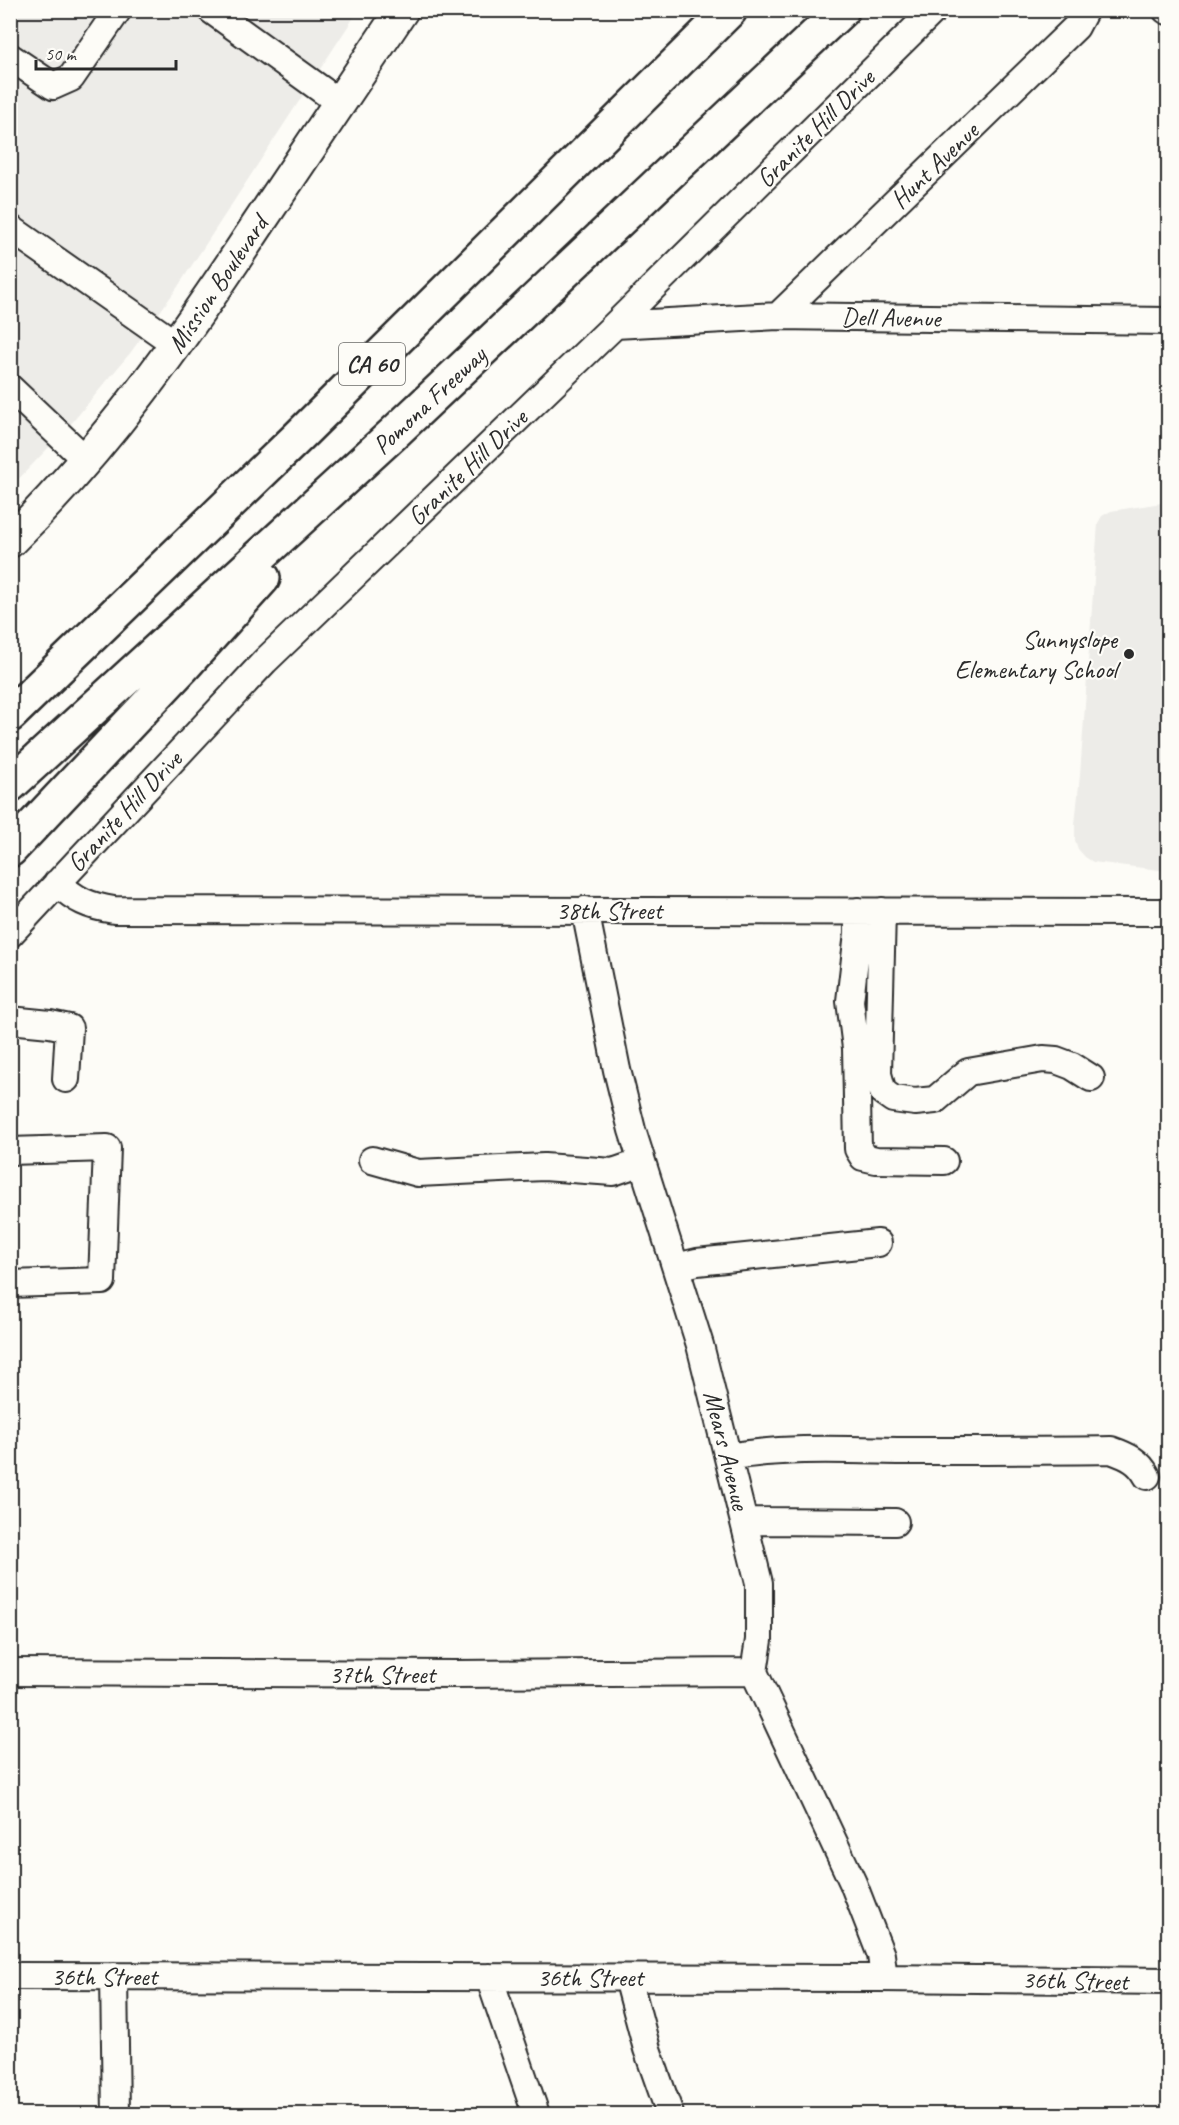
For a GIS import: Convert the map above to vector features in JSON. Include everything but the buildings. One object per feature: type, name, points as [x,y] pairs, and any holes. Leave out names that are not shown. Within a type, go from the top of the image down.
[{"type":"highway","name":"CA 60","points":[[10,715],[298,437],[730,10]]},
{"type":"highway","name":"Pomona Freeway","points":[[10,785],[393,434],[843,10]]},
{"type":"highway","points":[[10,850],[182,668],[393,434]]},
{"type":"main road","name":"Mission Boulevard","points":[[17,528],[86,460],[118,423],[177,345],[402,10]]},
{"type":"street","points":[[10,57],[53,86],[71,78],[118,10]]},
{"type":"street","points":[[211,10],[340,102]]},
{"type":"street","name":"Granite Hill Drive","points":[[10,934],[265,662],[615,325],[934,10]]},
{"type":"street","name":"Hunt Avenue","points":[[778,316],[1076,27],[1085,10]]},
{"type":"street","points":[[10,228],[177,345]]},
{"type":"street","name":"Dell Avenue","points":[[615,325],[778,316],[1168,321]]},
{"type":"street","points":[[10,388],[86,460]]},
{"type":"street","name":"38th Street","points":[[57,883],[71,896],[86,904],[114,910],[1168,912]]},
{"type":"street","name":"Mears Avenue","points":[[585,910],[618,1070],[642,1162],[700,1345],[759,1583],[759,1640],[754,1672]]},
{"type":"street","points":[[870,911],[878,1074],[883,1092],[893,1099],[904,1101],[935,1100],[968,1072],[1043,1059],[1064,1063],[1091,1078]]},
{"type":"street","points":[[870,911],[858,933],[850,1001],[856,1047],[858,1149],[863,1157],[876,1160],[944,1161]]},
{"type":"street","points":[[10,1020],[69,1028],[66,1079]]},
{"type":"street","points":[[10,1151],[107,1148],[102,1281],[10,1284]]},
{"type":"street","points":[[372,1160],[418,1173],[544,1167],[613,1172],[642,1162]]},
{"type":"street","points":[[676,1267],[697,1262],[878,1243]]},
{"type":"street","points":[[728,1457],[760,1452],[818,1450],[995,1452],[1111,1450],[1129,1456],[1142,1465],[1147,1476]]},
{"type":"street","points":[[744,1521],[895,1522]]},
{"type":"street","name":"37th Street","points":[[10,1672],[456,1674],[754,1672]]},
{"type":"street","points":[[754,1672],[854,1883],[881,1955],[884,1978]]},
{"type":"street","name":"36th Street","points":[[10,1976],[1168,1981]]},
{"type":"street","points":[[114,1976],[116,2115]]},
{"type":"street","points":[[489,1977],[536,2115]]},
{"type":"street","points":[[628,1978],[647,2049],[670,2115]]},
{"type":"shaded area","points":[[11,11],[358,11],[177,288],[131,352],[70,425],[11,487]]},
{"type":"shaded area","name":"Sunnyslope Elementary School","points":[[1168,502],[1168,871],[1093,862],[1078,849],[1075,840],[1075,824],[1098,523],[1102,516],[1111,511]]},
{"type":"place","name":"Sunnyslope Elementary School","points":[[1129,654]]}]
